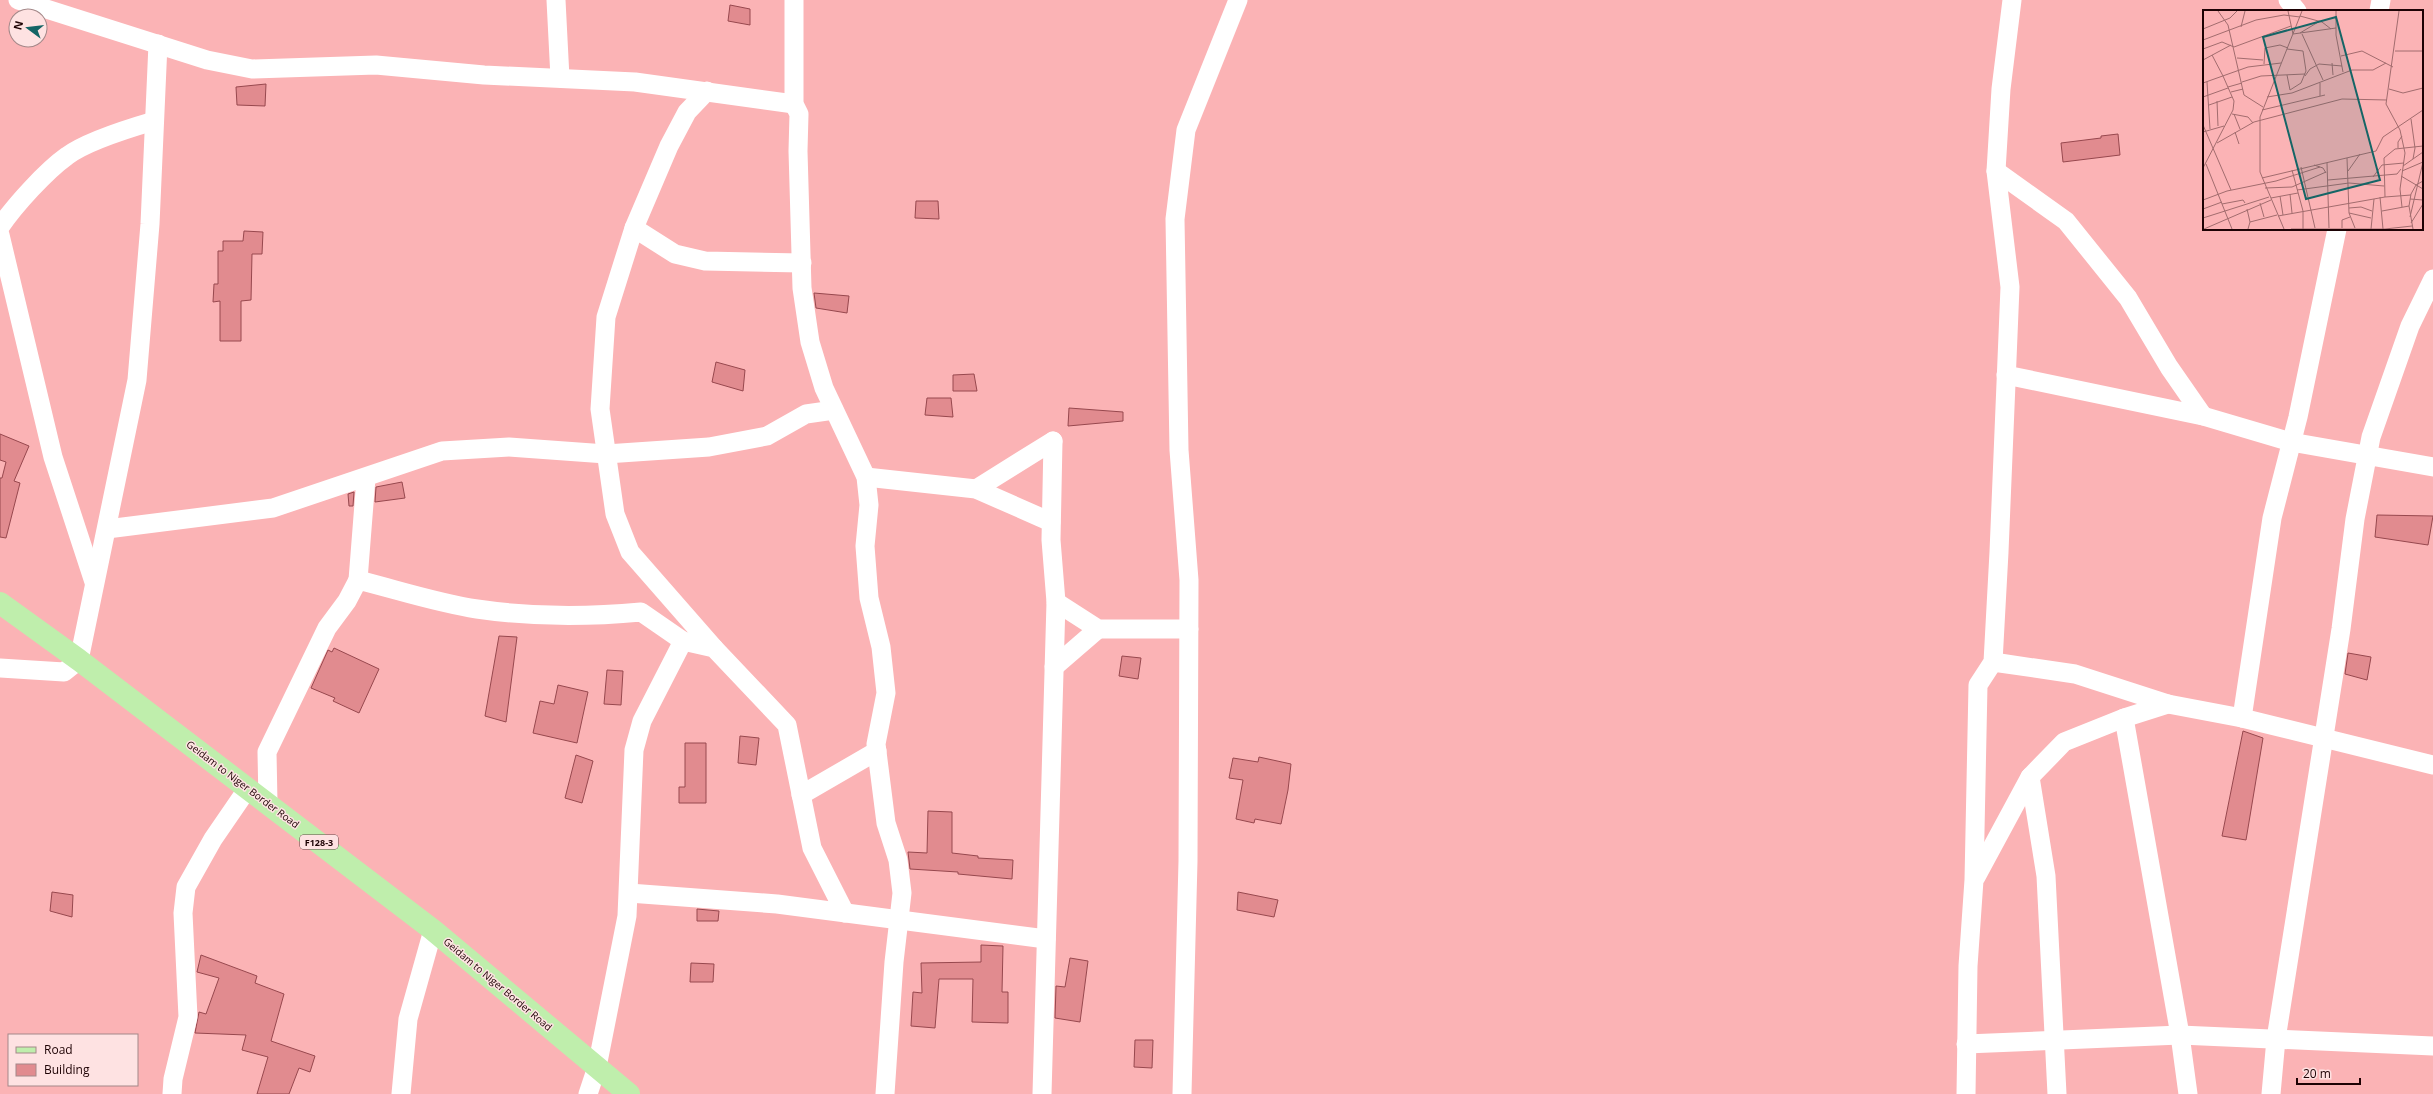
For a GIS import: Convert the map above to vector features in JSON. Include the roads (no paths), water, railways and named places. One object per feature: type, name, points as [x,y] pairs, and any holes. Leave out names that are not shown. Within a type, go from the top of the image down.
[{"type":"main road","name":"Geidam to Niger Border Road","points":[[0,603],[79,660],[433,930],[629,1094]]},
{"type":"street","points":[[18,0],[207,60],[252,69],[303,69],[376,65],[484,75],[634,82],[794,104]]},
{"type":"street","points":[[556,0],[560,78]]},
{"type":"street","points":[[794,0],[794,104],[799,114],[798,151],[802,288],[810,342],[824,388],[866,477],[869,506],[865,546],[869,598],[881,647],[886,693],[876,744],[886,823],[898,860],[902,893],[885,1094]]},
{"type":"street","points":[[1182,1094],[1188,861],[1189,580],[1179,435],[1175,219],[1186,130],[1238,0]]},
{"type":"street","points":[[1966,1094],[1968,966],[1974,880],[1978,685],[1993,662],[2010,287],[1996,171],[2001,89],[2012,0]]},
{"type":"street","points":[[2288,0],[2295,10]]},
{"type":"street","points":[[2379,10],[2380,0]]},
{"type":"street","points":[[0,668],[64,672],[79,660],[137,380],[150,224],[158,44]]},
{"type":"street","points":[[707,91],[687,112],[666,152],[634,228],[606,317],[600,409],[615,514],[630,552],[714,648],[787,725],[812,848],[845,913]]},
{"type":"street","points":[[0,226],[13,209],[67,156],[120,130],[154,121]]},
{"type":"street","points":[[1996,171],[2066,222],[2128,298],[2169,367],[2203,416]]},
{"type":"street","points":[[634,228],[675,254],[705,261],[802,263]]},
{"type":"street","points":[[2242,718],[2272,518],[2291,442],[2337,230]]},
{"type":"street","points":[[0,234],[53,457],[94,582]]},
{"type":"street","points":[[2271,1094],[2276,1039],[2324,740],[2355,520],[2371,436],[2410,326],[2433,279]]},
{"type":"street","points":[[2006,375],[2203,416],[2291,442],[2367,457],[2433,467]]},
{"type":"street","points":[[107,530],[273,508],[317,491],[366,478],[442,451],[509,447],[606,454],[709,447],[767,436],[806,414],[834,410]]},
{"type":"street","points":[[976,489],[1053,441],[1051,522],[1056,602],[1042,1094]]},
{"type":"street","points":[[866,477],[976,489],[1051,522]]},
{"type":"street","points":[[268,804],[266,752],[291,698],[327,628],[348,601],[358,580],[366,478]]},
{"type":"street","points":[[358,580],[476,609],[539,615],[598,616],[641,612],[683,641],[714,648]]},
{"type":"street","points":[[1056,602],[1098,629],[1189,629]]},
{"type":"street","points":[[1054,667],[1098,629]]},
{"type":"street","points":[[588,1094],[597,1067],[627,916],[634,750],[642,721],[683,641]]},
{"type":"street","points":[[1993,662],[2074,674],[2168,704],[2242,718],[2324,740],[2433,765]]},
{"type":"street","points":[[1974,880],[2030,777],[2064,742],[2124,718],[2168,704]]},
{"type":"street","points":[[2124,718],[2180,1035],[2188,1094]]},
{"type":"street","points":[[801,795],[877,751]]},
{"type":"street","points":[[2030,777],[2046,876],[2057,1094]]},
{"type":"street","points":[[172,1094],[173,1079],[188,1017],[183,913],[186,887],[213,839],[248,788]]},
{"type":"street","points":[[629,893],[777,904],[1046,939]]},
{"type":"street","points":[[401,1094],[408,1019],[433,930]]},
{"type":"street","points":[[1966,1044],[2180,1035],[2433,1046]]}]
